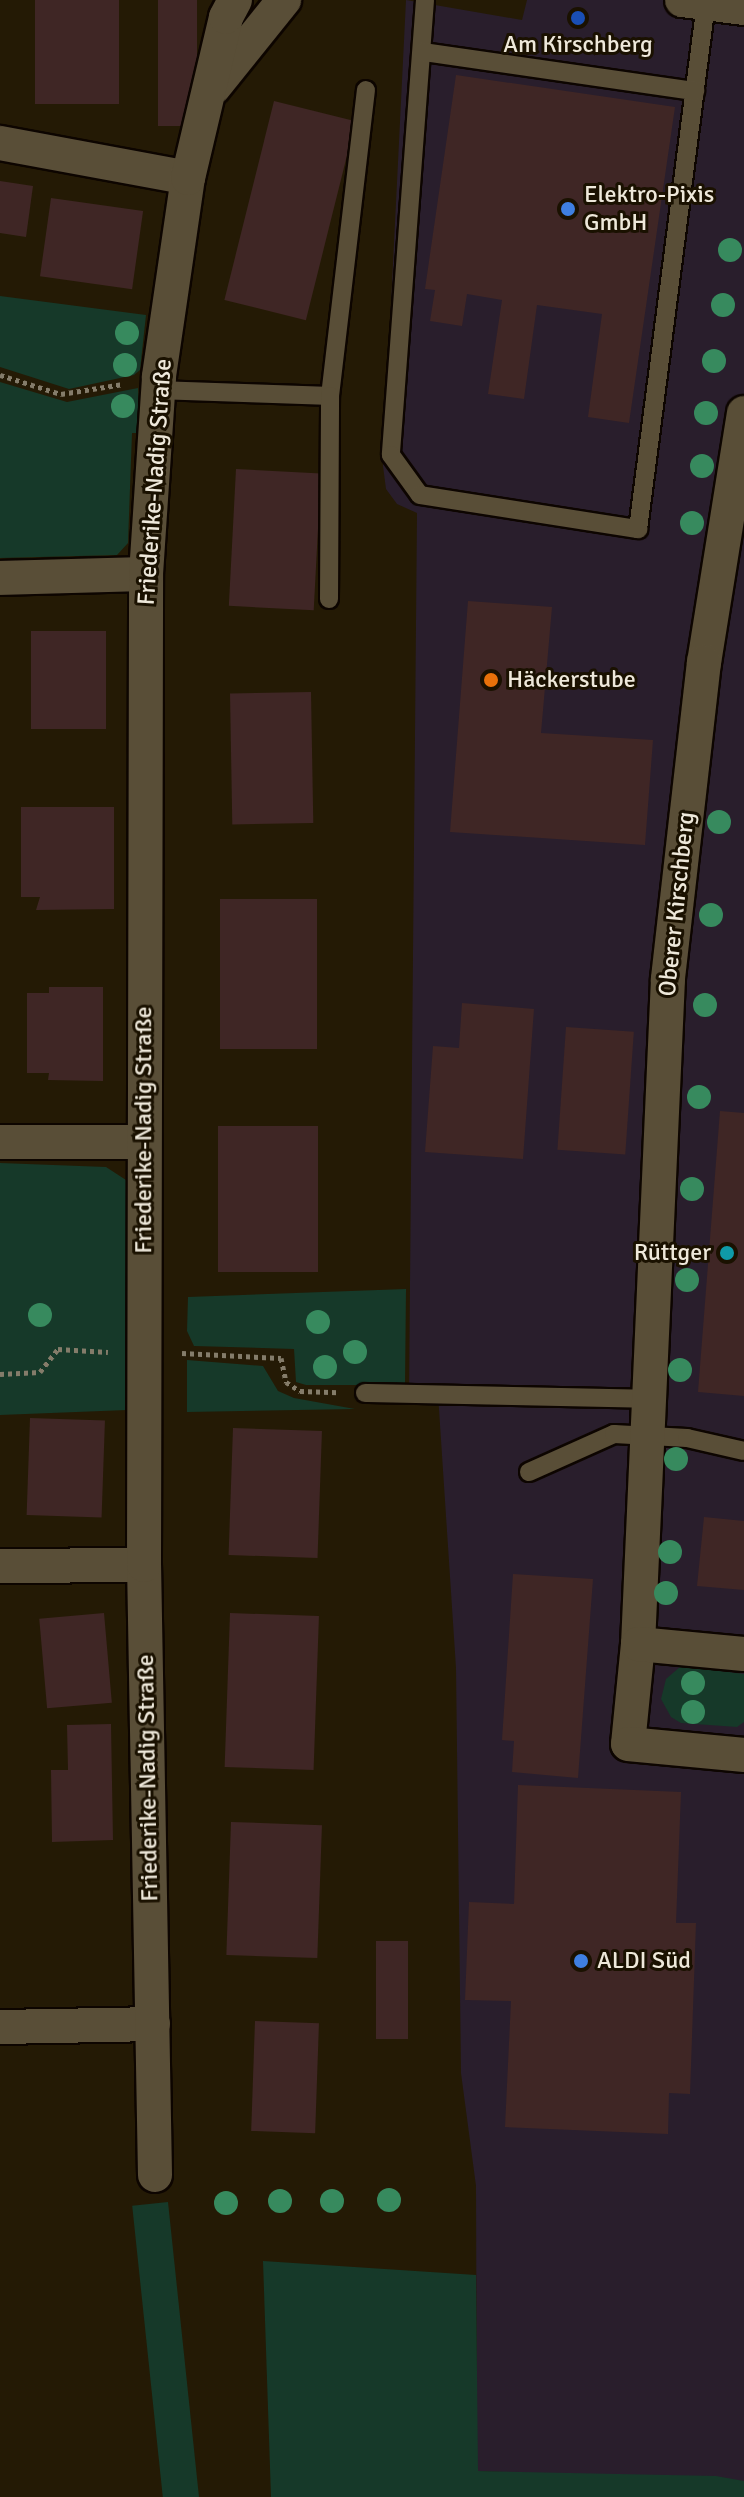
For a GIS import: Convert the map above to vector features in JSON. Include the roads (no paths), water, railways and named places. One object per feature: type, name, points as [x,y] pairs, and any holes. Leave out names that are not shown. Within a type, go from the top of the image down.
[{"type":"street","name":"Friederike-Nadig Straße","points":[[155,2175],[144,1565],[148,1354],[142,1142],[146,574],[159,383],[188,178],[226,17],[235,0]]},
{"type":"street","name":"Friederike-Nadig Straße","points":[[211,90],[284,0]]},
{"type":"street","points":[[694,2],[744,8]]},
{"type":"street","points":[[0,143],[188,178]]},
{"type":"street","name":"Oberer Kirschberg","points":[[744,413],[704,662],[668,979],[638,1644],[628,1744],[744,1755]]},
{"type":"street","points":[[0,578],[146,574]]},
{"type":"street","points":[[0,1142],[142,1142]]},
{"type":"street","points":[[0,1566],[144,1565]]},
{"type":"street","points":[[638,1644],[744,1654]]},
{"type":"street","points":[[0,2027],[153,2024]]},
{"type":"lane","points":[[425,0],[391,455],[420,495],[638,529],[695,91],[694,2]]},
{"type":"lane","points":[[423,52],[695,91]]},
{"type":"lane","points":[[329,599],[330,396],[366,90]]},
{"type":"lane","points":[[159,383],[330,396]]},
{"type":"lane","points":[[365,1393],[648,1399]]},
{"type":"lane","points":[[529,1472],[614,1434],[687,1438],[744,1451]]},
{"type":"place","name":"Am Kirschberg","points":[[578,18]]},
{"type":"place","name":"Elektro-Pixis GmbH","points":[[568,209]]},
{"type":"place","name":"Häckerstube","points":[[491,680]]},
{"type":"place","name":"Rüttger","points":[[727,1253]]},
{"type":"place","name":"ALDI Süd","points":[[581,1961]]}]
